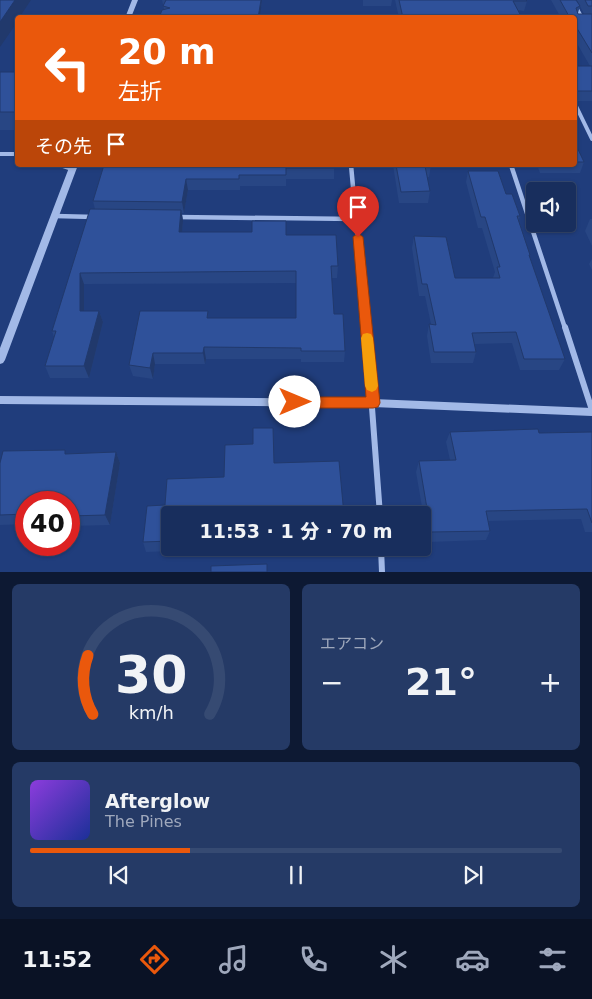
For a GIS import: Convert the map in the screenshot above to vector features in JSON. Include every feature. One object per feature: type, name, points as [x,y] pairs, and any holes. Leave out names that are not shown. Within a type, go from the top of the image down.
[{"type":"street","points":[[129,15],[135,0]]},
{"type":"street","points":[[572,0],[584,20]]},
{"type":"street","points":[[577,20],[592,20]]},
{"type":"street","points":[[577,108],[592,139]]},
{"type":"street","points":[[0,360],[73,167]]},
{"type":"street","points":[[351,167],[373,403],[379,506]]},
{"type":"street","points":[[0,400],[373,403],[592,411],[512,167]]},
{"type":"street","points":[[55,216],[104,217]]},
{"type":"street","points":[[172,217],[356,218]]},
{"type":"street","points":[[381,556],[382,572]]},
{"type":"lane","points":[[0,154],[15,154]]},
{"type":"building","points":[[0,0],[15,0],[0,22]]},
{"type":"building","points":[[166,0],[261,0],[258,15],[160,15],[162,10],[170,8],[163,6]]},
{"type":"building","points":[[399,0],[527,1],[513,1],[520,15],[402,15]]},
{"type":"building","points":[[560,0],[576,0],[580,6],[576,8],[578,14],[592,14],[592,53],[577,28],[577,15],[568,15]]},
{"type":"building","points":[[585,0],[592,0],[592,6],[588,6]]},
{"type":"building","points":[[577,66],[592,66],[592,91],[577,91]]},
{"type":"building","points":[[0,72],[15,72],[15,112],[0,112]]},
{"type":"building","points":[[577,147],[584,162],[577,162]]},
{"type":"building","points":[[103,167],[334,167],[286,168],[286,175],[239,175],[239,179],[186,179],[182,202],[93,201]]},
{"type":"building","points":[[396,167],[425,167],[430,191],[401,192]]},
{"type":"building","points":[[468,171],[498,171],[506,194],[512,194],[520,216],[517,216],[529,255],[565,359],[524,359],[516,332],[472,333],[476,352],[434,352],[429,324],[436,325],[427,284],[422,284],[414,236],[446,237],[455,278],[500,278],[497,267],[500,267],[485,217],[481,217]]},
{"type":"building","points":[[90,209],[181,210],[179,232],[252,232],[252,221],[286,221],[286,235],[336,235],[338,266],[331,266],[334,314],[343,314],[345,351],[301,351],[301,348],[204,347],[203,353],[153,353],[150,368],[129,365],[140,311],[208,311],[207,318],[296,318],[296,271],[80,273],[80,311],[99,311],[84,366],[45,366],[56,331],[52,331]]},
{"type":"building","points":[[253,428],[273,428],[274,463],[339,461],[343,506],[161,506],[161,541],[143,542],[147,506],[165,505],[167,479],[224,477],[225,445],[253,444]]},
{"type":"building","points":[[538,429],[539,433],[592,432],[592,523],[587,509],[486,511],[490,531],[431,532],[431,506],[427,506],[419,461],[456,460],[450,432]]},
{"type":"building","points":[[65,450],[65,454],[116,452],[105,515],[80,516],[80,491],[15,491],[15,514],[0,515],[0,463],[3,451]]},
{"type":"building","points":[[267,564],[267,572],[211,572],[211,566]]},
{"type":"slow traffic","points":[[367,338],[372,386]]},
{"type":"route","points":[[295,402],[373,403],[358,237]]}]
